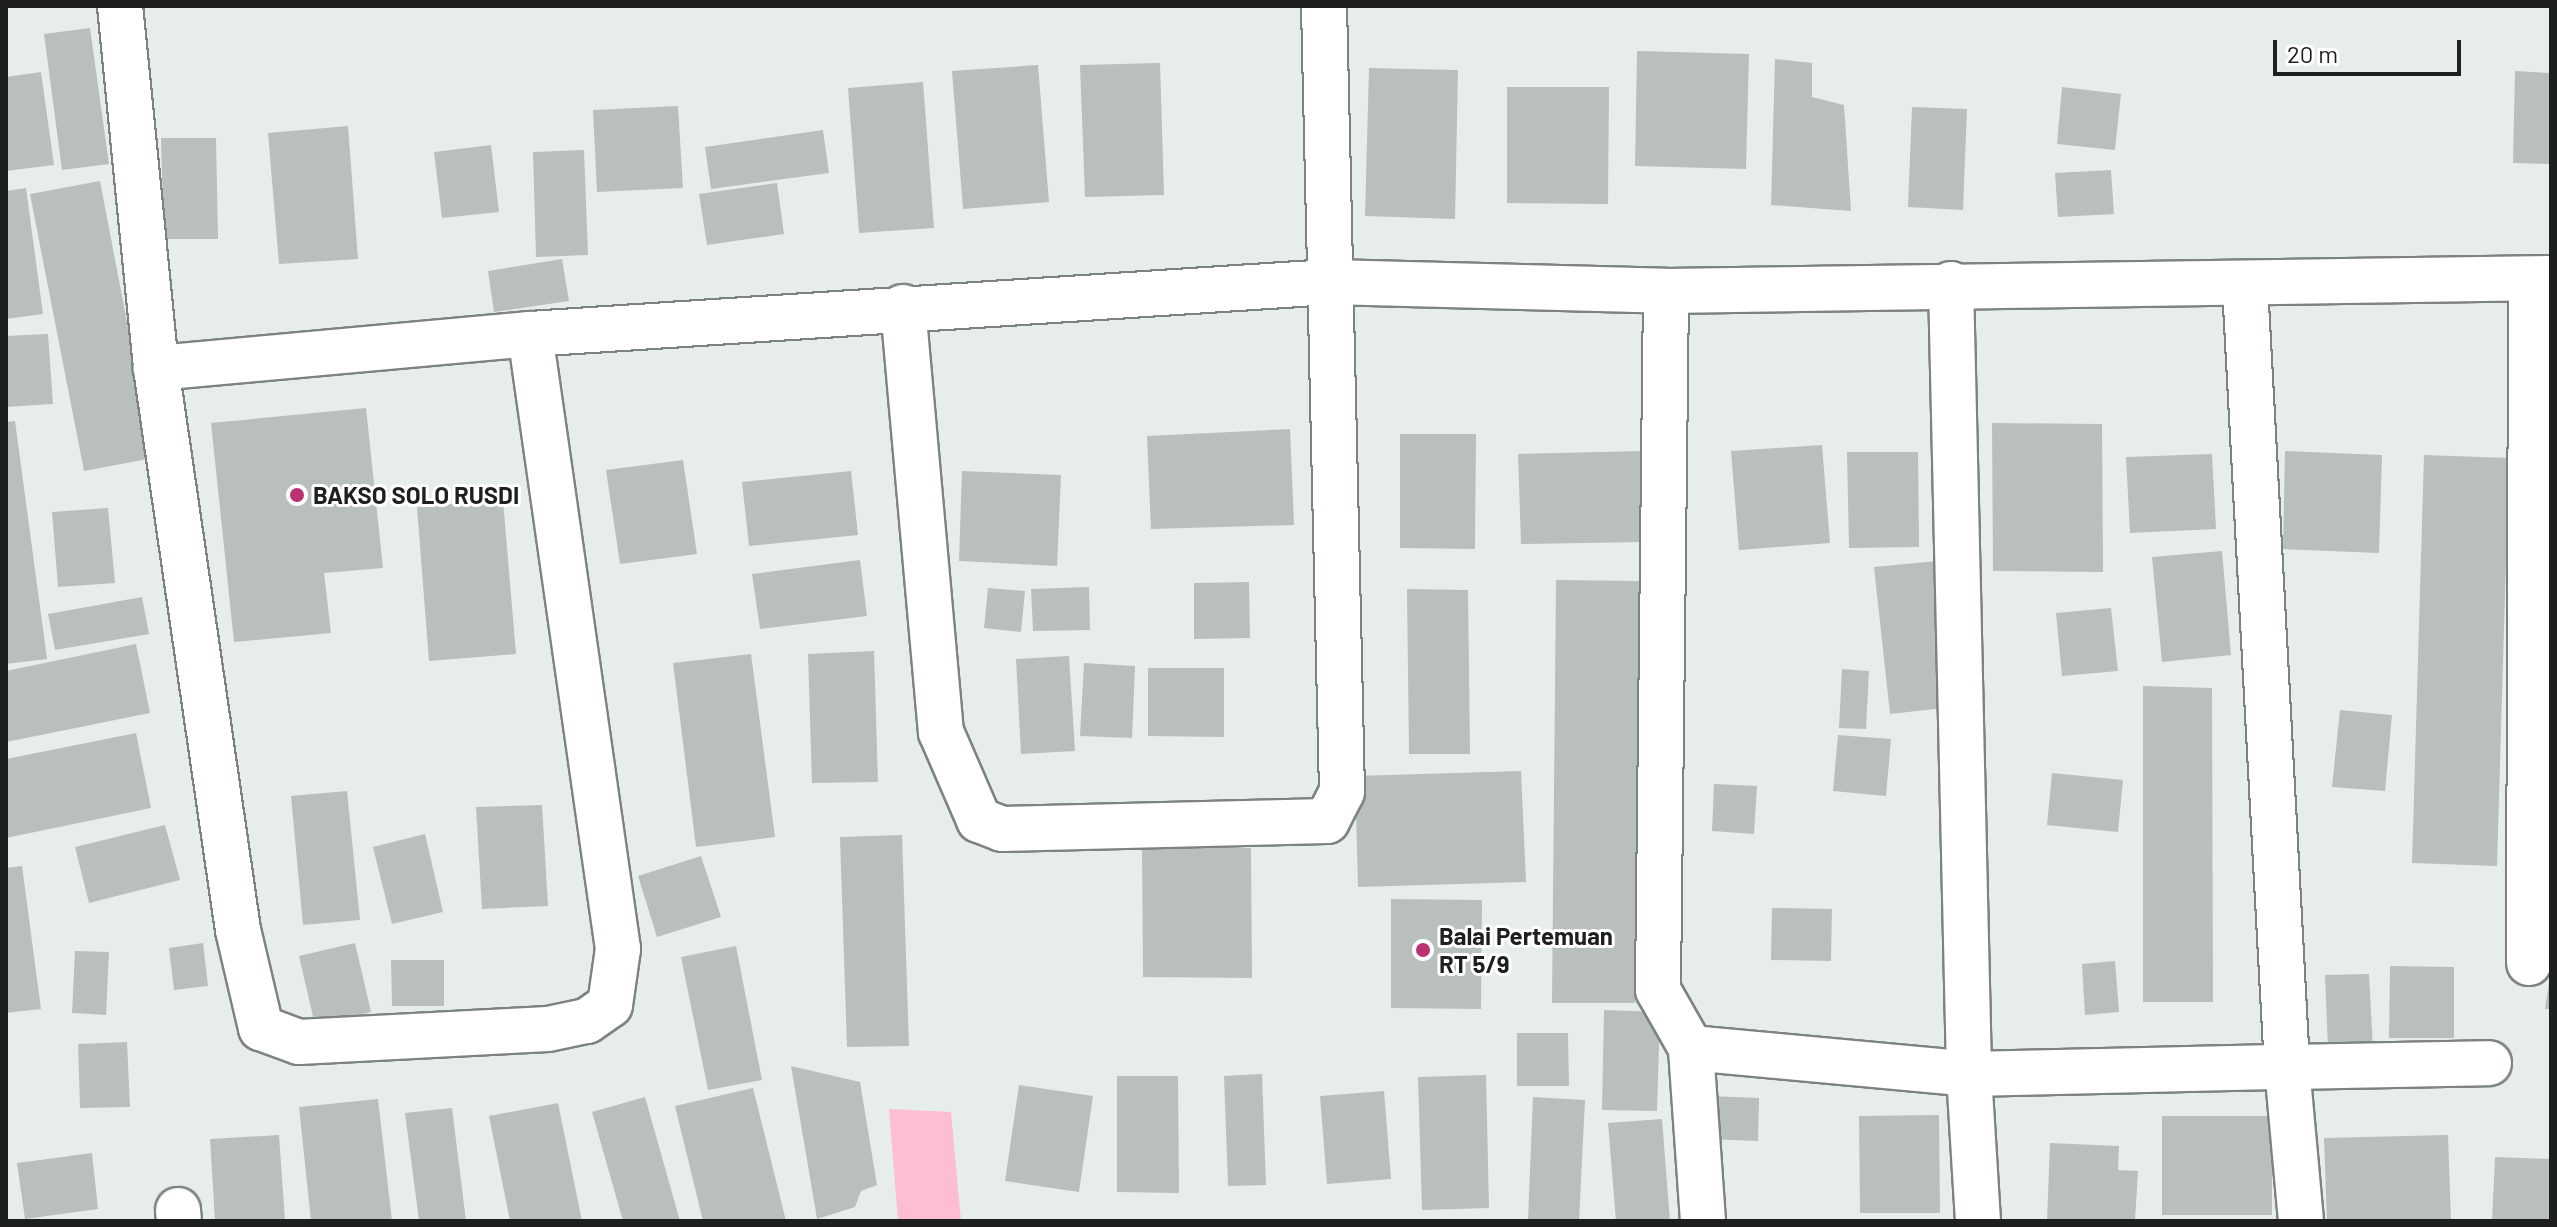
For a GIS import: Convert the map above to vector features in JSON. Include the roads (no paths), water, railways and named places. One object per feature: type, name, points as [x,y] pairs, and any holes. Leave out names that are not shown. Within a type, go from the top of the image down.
[{"type":"street","points":[[120,6],[156,368],[238,930],[261,1028],[299,1042],[548,1029],[587,1021],[610,1005],[618,949],[530,334]]},
{"type":"street","points":[[903,307],[941,732],[979,820],[1002,829],[1312,824],[1327,821],[1342,792],[1324,6]]},
{"type":"street","points":[[156,368],[530,334],[903,307],[1330,282],[1666,291],[1951,284],[2245,286],[2541,279],[2529,963]]},
{"type":"street","points":[[1951,284],[1969,1074],[1978,1221]]},
{"type":"street","points":[[2245,286],[2287,1067],[2301,1221]]},
{"type":"street","points":[[1666,291],[1658,990],[1691,1048],[1703,1221]]},
{"type":"street","points":[[1691,1048],[1969,1074],[2489,1063]]},
{"type":"place","name":"BAKSO SOLO RUSDI","points":[[297,495]]},
{"type":"place","name":"Balai Pertemuan RT 5/9","points":[[1423,950]]}]
